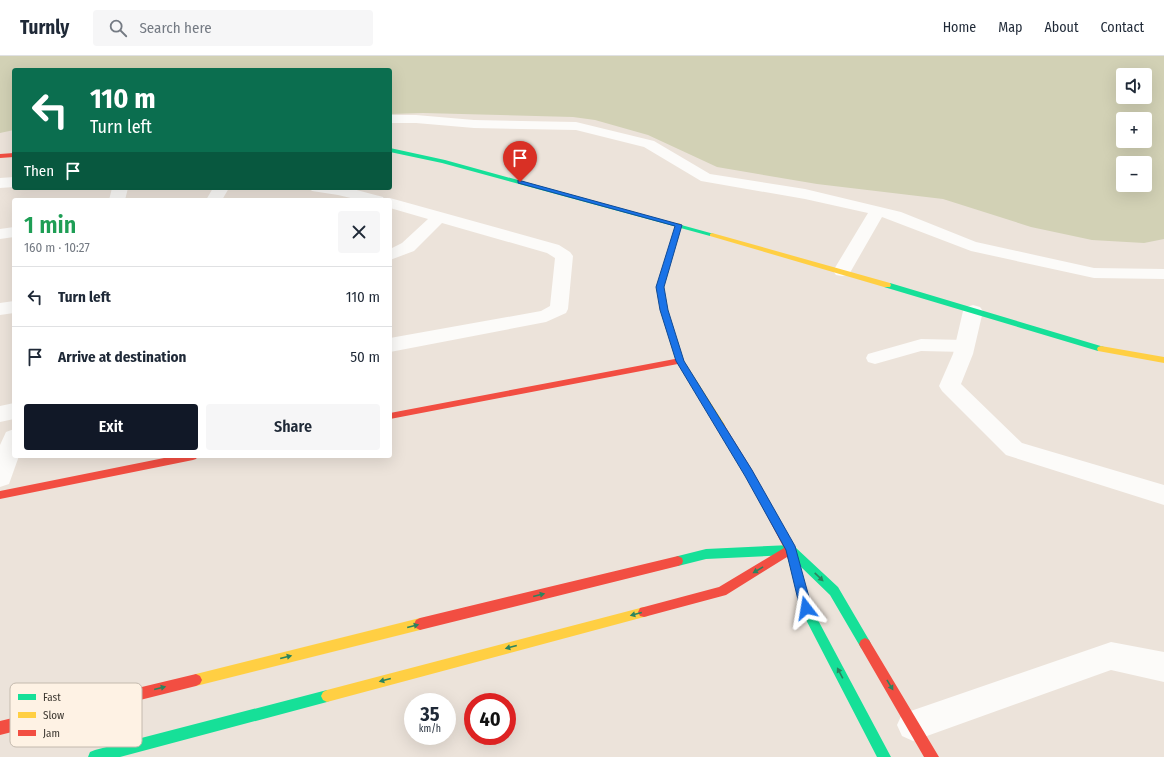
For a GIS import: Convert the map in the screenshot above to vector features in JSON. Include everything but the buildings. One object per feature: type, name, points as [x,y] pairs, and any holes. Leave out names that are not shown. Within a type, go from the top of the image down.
[{"type":"street","points":[[392,119],[416,119],[474,124],[576,126],[650,144],[706,178],[805,194],[895,215],[972,246],[1094,273],[1164,274]]},
{"type":"street","points":[[392,150],[443,161],[842,270],[1104,350],[1164,360]]},
{"type":"street","points":[[0,156],[12,155]]},
{"type":"street","points":[[0,183],[12,182]]},
{"type":"street","points":[[339,190],[369,198]]},
{"type":"street","points":[[392,204],[553,249],[564,256],[559,308],[546,316],[392,345]]},
{"type":"street","points":[[842,270],[878,211]]},
{"type":"street","points":[[392,253],[408,247],[440,216]]},
{"type":"street","points":[[679,225],[660,287],[664,310],[680,361],[749,473],[791,550],[806,608],[884,757]]},
{"type":"street","points":[[0,234],[12,232]]},
{"type":"street","points":[[0,309],[12,307]]},
{"type":"street","points":[[973,311],[965,346],[950,386],[1014,449],[1164,496]]},
{"type":"street","points":[[392,416],[680,361]]},
{"type":"street","points":[[0,414],[12,411]]},
{"type":"street","points":[[0,477],[12,444]]},
{"type":"street","points":[[0,495],[183,458]]},
{"type":"street","points":[[142,745],[722,591],[791,550]]},
{"type":"street","points":[[142,693],[706,554],[791,550],[834,591],[932,757]]},
{"type":"street","points":[[913,725],[1111,656],[1164,667]]},
{"type":"street","points":[[0,728],[10,726]]},
{"type":"street","points":[[95,757],[133,747]]},
{"type":"lane","points":[[875,358],[921,345],[965,346]]},
{"type":"green space","points":[[0,56],[1164,56],[1164,239],[1144,243],[1092,240],[1031,227],[943,199],[817,184],[717,167],[648,135],[595,120],[573,117],[423,113],[392,114],[392,68],[12,68],[12,130],[0,133]]},
{"type":"traffic: fast","points":[[392,150],[443,161],[712,235]]},
{"type":"traffic: fast","points":[[887,285],[1101,349]]},
{"type":"traffic: fast","points":[[678,561],[706,554],[791,550],[834,591],[865,644]]},
{"type":"traffic: fast","points":[[793,559],[806,608],[884,757]]},
{"type":"traffic: fast","points":[[142,745],[327,696]]},
{"type":"traffic: fast","points":[[95,757],[133,747]]},
{"type":"traffic: slow","points":[[679,225],[660,287],[664,310],[680,361],[720,425]]},
{"type":"traffic: slow","points":[[712,235],[887,285]]},
{"type":"traffic: slow","points":[[1101,349],[1164,360]]},
{"type":"traffic: slow","points":[[327,696],[644,612]]},
{"type":"traffic: slow","points":[[196,680],[420,624]]},
{"type":"traffic: jam","points":[[0,156],[12,155]]},
{"type":"traffic: jam","points":[[392,416],[680,361]]},
{"type":"traffic: jam","points":[[720,425],[749,473],[791,550],[793,559]]},
{"type":"traffic: jam","points":[[0,495],[183,458]]},
{"type":"traffic: jam","points":[[644,612],[722,591],[788,551]]},
{"type":"traffic: jam","points":[[420,624],[678,561]]},
{"type":"traffic: jam","points":[[865,644],[932,757]]},
{"type":"traffic: jam","points":[[142,693],[196,680]]},
{"type":"traffic: jam","points":[[0,728],[10,726]]},
{"type":"route","points":[[520,182],[679,225],[660,287],[664,310],[680,361],[749,473],[791,550],[806,608]]}]
